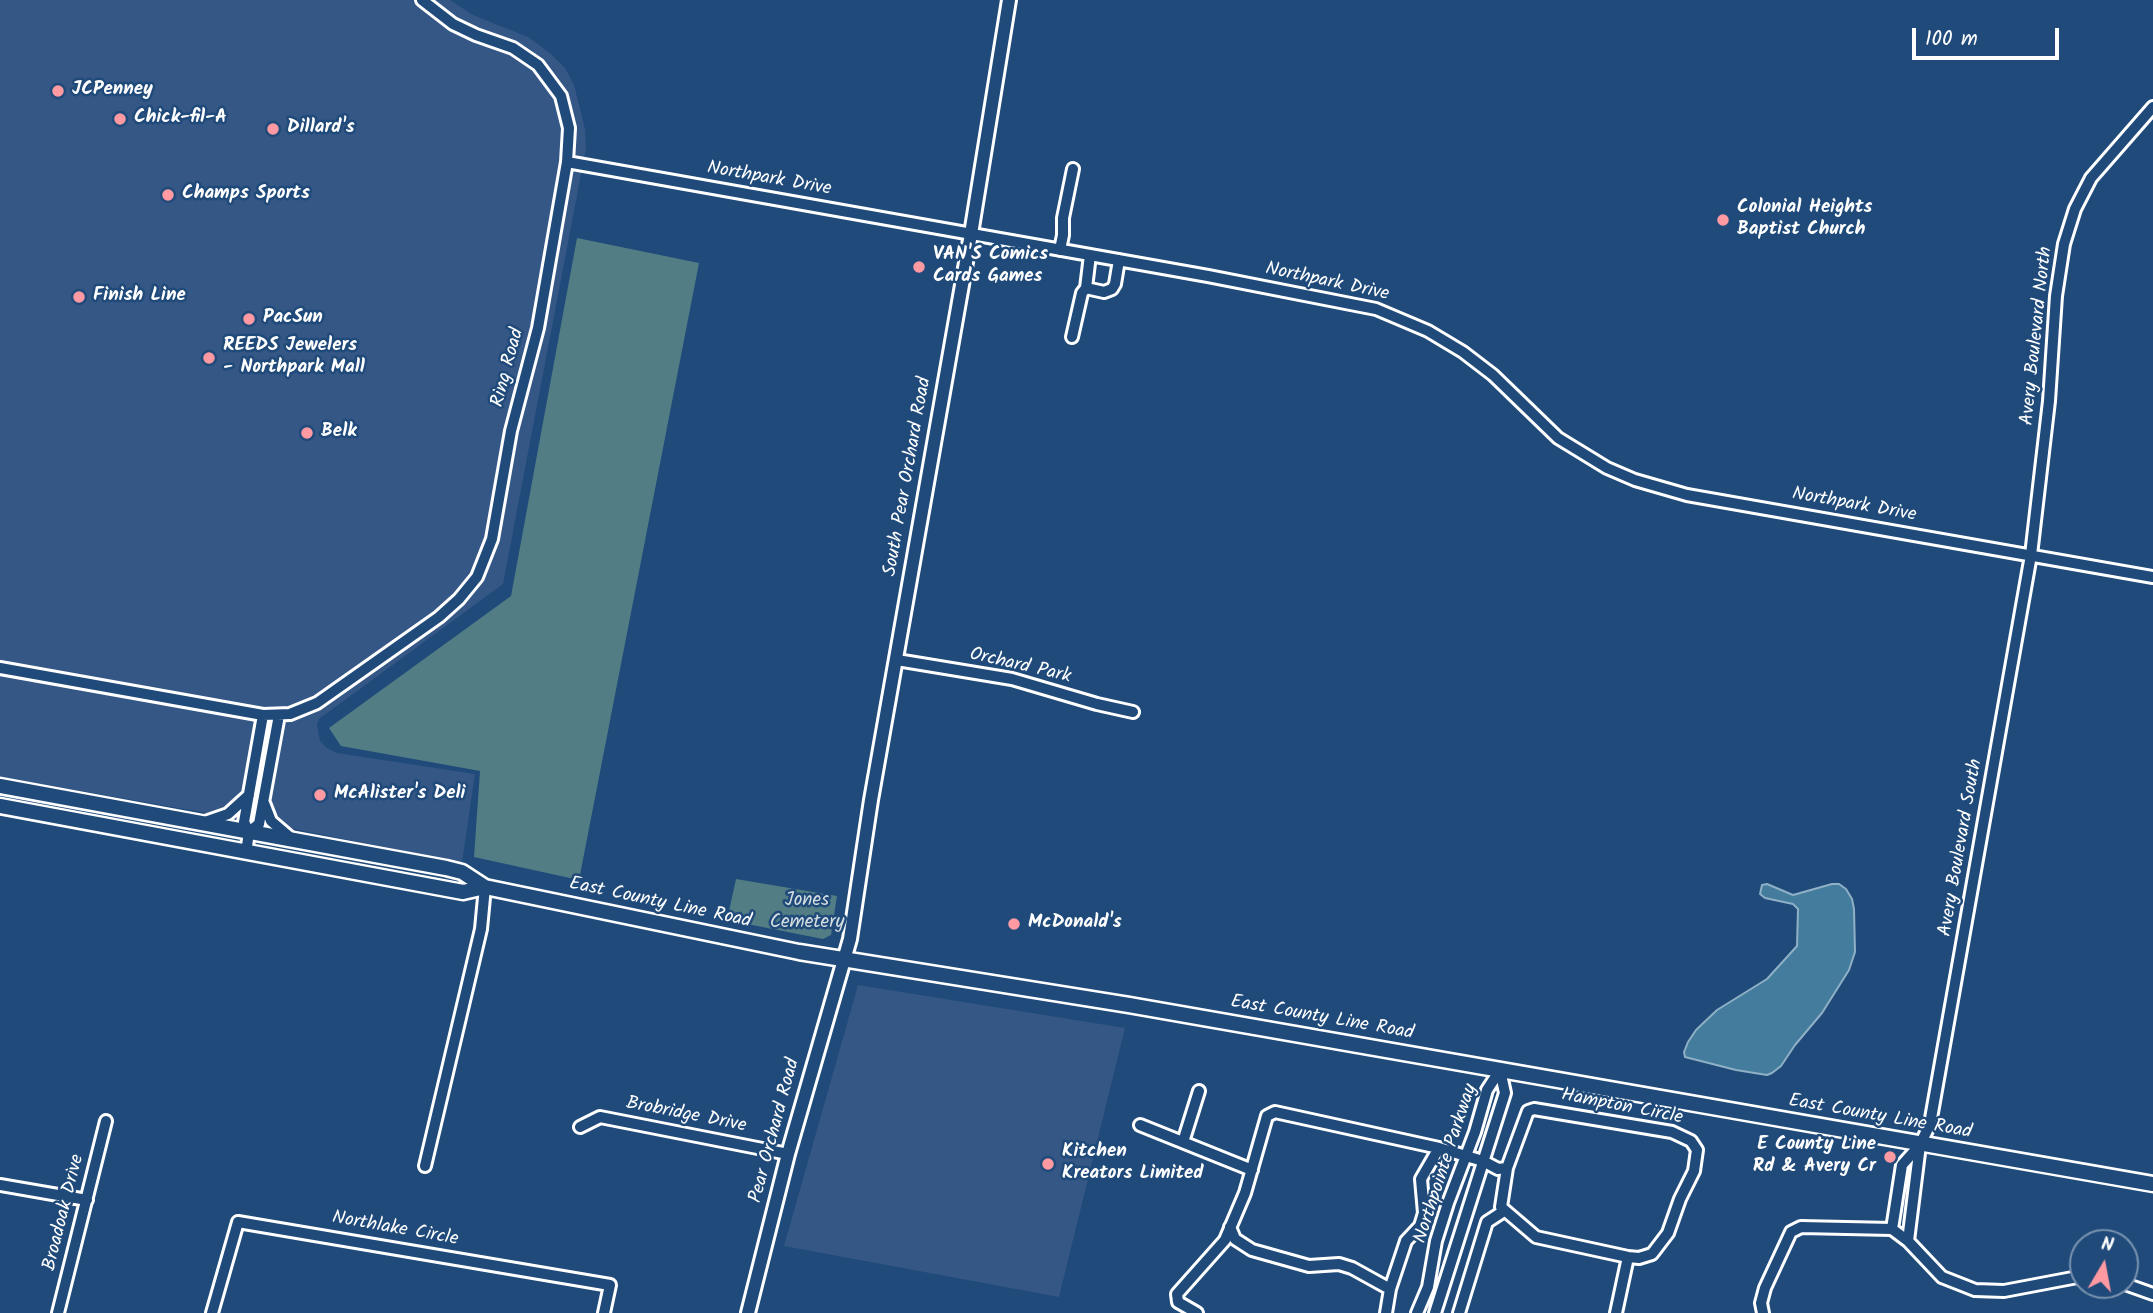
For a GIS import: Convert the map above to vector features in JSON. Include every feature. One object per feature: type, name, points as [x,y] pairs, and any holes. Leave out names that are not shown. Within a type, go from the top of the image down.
[{"type":"main road","name":"East County Line Road","points":[[0,786],[446,868],[462,872],[485,887],[787,950],[953,975],[2153,1184]]},
{"type":"main road","name":"East County Line Road","points":[[0,806],[463,892],[485,887]]},
{"type":"street","name":"Ring Road","points":[[0,668],[263,715],[279,715],[306,708],[327,696],[439,617],[465,593],[477,576],[492,538],[511,431],[538,328],[570,137],[564,106],[555,87],[538,65],[513,48],[453,24],[422,0]]},
{"type":"street","name":"South Pear Orchard Road","points":[[844,959],[850,939],[871,800],[971,234],[1009,0]]},
{"type":"street","name":"Avery Boulevard North","points":[[2031,555],[2049,401],[2056,296],[2068,230],[2091,178],[2153,107]]},
{"type":"street","name":"Northpark Drive","points":[[567,162],[1353,303],[1397,316],[1463,352],[1493,376],[1558,438],[1607,468],[1660,488],[2153,577]]},
{"type":"street","points":[[1060,250],[1063,218],[1073,169]]},
{"type":"street","points":[[1072,337],[1082,293],[1086,288],[1090,255]]},
{"type":"street","points":[[1086,288],[1104,292],[1112,289],[1119,260]]},
{"type":"street","name":"Avery Boulevard South","points":[[1920,1145],[1930,1124],[2031,555]]},
{"type":"street","name":"Orchard Park","points":[[897,660],[1012,679],[1133,712]]},
{"type":"street","points":[[246,853],[249,832],[244,822],[263,715]]},
{"type":"street","points":[[249,832],[259,824],[279,715]]},
{"type":"street","points":[[201,824],[228,814],[249,794]]},
{"type":"street","points":[[264,801],[271,821],[294,840]]},
{"type":"street","points":[[425,1166],[481,929],[485,887]]},
{"type":"street","name":"Pear Orchard Road","points":[[748,1313],[788,1154],[844,959]]},
{"type":"street","name":"Northpointe Parkway","points":[[1417,1313],[1428,1287],[1436,1241],[1487,1090],[1500,1070]]},
{"type":"street","name":"Northpointe Parkway","points":[[1435,1313],[1505,1093],[1500,1070]]},
{"type":"street","points":[[1183,1142],[1199,1091]]},
{"type":"street","name":"Hampton Circle","points":[[1504,1211],[1501,1207],[1507,1168],[1528,1111],[1534,1109],[1672,1132],[1691,1140],[1696,1150],[1694,1171],[1668,1233],[1652,1254],[1639,1258],[1628,1257]]},
{"type":"street","points":[[1197,1313],[1178,1302],[1177,1294],[1225,1240],[1245,1193],[1266,1116],[1275,1112],[1439,1148],[1483,1161],[1498,1169],[1507,1168]]},
{"type":"street","name":"Brobridge Drive","points":[[580,1127],[600,1116],[788,1154]]},
{"type":"street","name":"Broadoak Drive","points":[[58,1313],[106,1121]]},
{"type":"street","points":[[1140,1125],[1252,1170]]},
{"type":"street","points":[[1892,1229],[1902,1165],[1920,1145]]},
{"type":"street","points":[[1908,1241],[1920,1145]]},
{"type":"street","points":[[1386,1313],[1390,1289],[1406,1241],[1420,1227],[1424,1213],[1421,1179],[1439,1148]]},
{"type":"street","points":[[0,1185],[87,1200]]},
{"type":"street","points":[[1459,1313],[1487,1222],[1504,1211],[1536,1237],[1628,1257],[1616,1313]]},
{"type":"street","name":"Northlake Circle","points":[[212,1313],[238,1222],[610,1284],[604,1313]]},
{"type":"street","points":[[1230,1227],[1235,1239],[1252,1250],[1309,1266],[1339,1264],[1352,1268],[1390,1289]]},
{"type":"street","points":[[1763,1313],[1761,1303],[1765,1288],[1791,1232],[1801,1227],[1892,1229],[1908,1241],[1942,1277],[1975,1290],[2004,1291],[2069,1279]]},
{"type":"shaded area","points":[[0,0],[450,0],[473,15],[528,37],[565,68],[574,85],[585,129],[586,148],[503,584],[319,719],[317,725],[320,741],[337,753],[475,774],[462,863],[265,823],[0,777]]},
{"type":"shaded area","points":[[1767,884],[1793,895],[1832,884],[1839,884],[1846,889],[1854,909],[1855,952],[1849,970],[1822,1013],[1781,1066],[1772,1073],[1767,1075],[1736,1070],[1685,1057],[1688,1042],[1696,1030],[1717,1010],[1767,979],[1797,946],[1798,909],[1793,904],[1765,898],[1760,894],[1762,885]]},
{"type":"shaded area","points":[[858,985],[1125,1028],[1059,1297],[784,1246]]},
{"type":"green space","points":[[577,238],[699,263],[579,880],[474,857],[480,771],[341,746],[329,728],[511,596]]},
{"type":"green space","name":"Jones Cemetery","points":[[736,879],[837,896],[831,935],[823,939],[727,920]]},
{"type":"place","name":"JCPenney","points":[[58,91]]},
{"type":"place","name":"Chick-fil-A","points":[[120,119]]},
{"type":"place","name":"Dillard's","points":[[273,129]]},
{"type":"place","name":"Champs Sports","points":[[168,195]]},
{"type":"place","name":"Colonial Heights Baptist Church","points":[[1723,220]]},
{"type":"place","name":"VAN'S Comics Cards Games","points":[[919,267]]},
{"type":"place","name":"Finish Line","points":[[79,297]]},
{"type":"place","name":"PacSun","points":[[249,319]]},
{"type":"place","name":"REEDS Jewelers - Northpark Mall","points":[[209,358]]},
{"type":"place","name":"Belk","points":[[307,433]]},
{"type":"place","name":"McAlister's Deli","points":[[320,795]]},
{"type":"place","name":"McDonald's","points":[[1014,924]]},
{"type":"place","name":"E County Line Rd & Avery Cr","points":[[1890,1157]]},
{"type":"place","name":"Kitchen Kreators Limited","points":[[1048,1164]]}]
